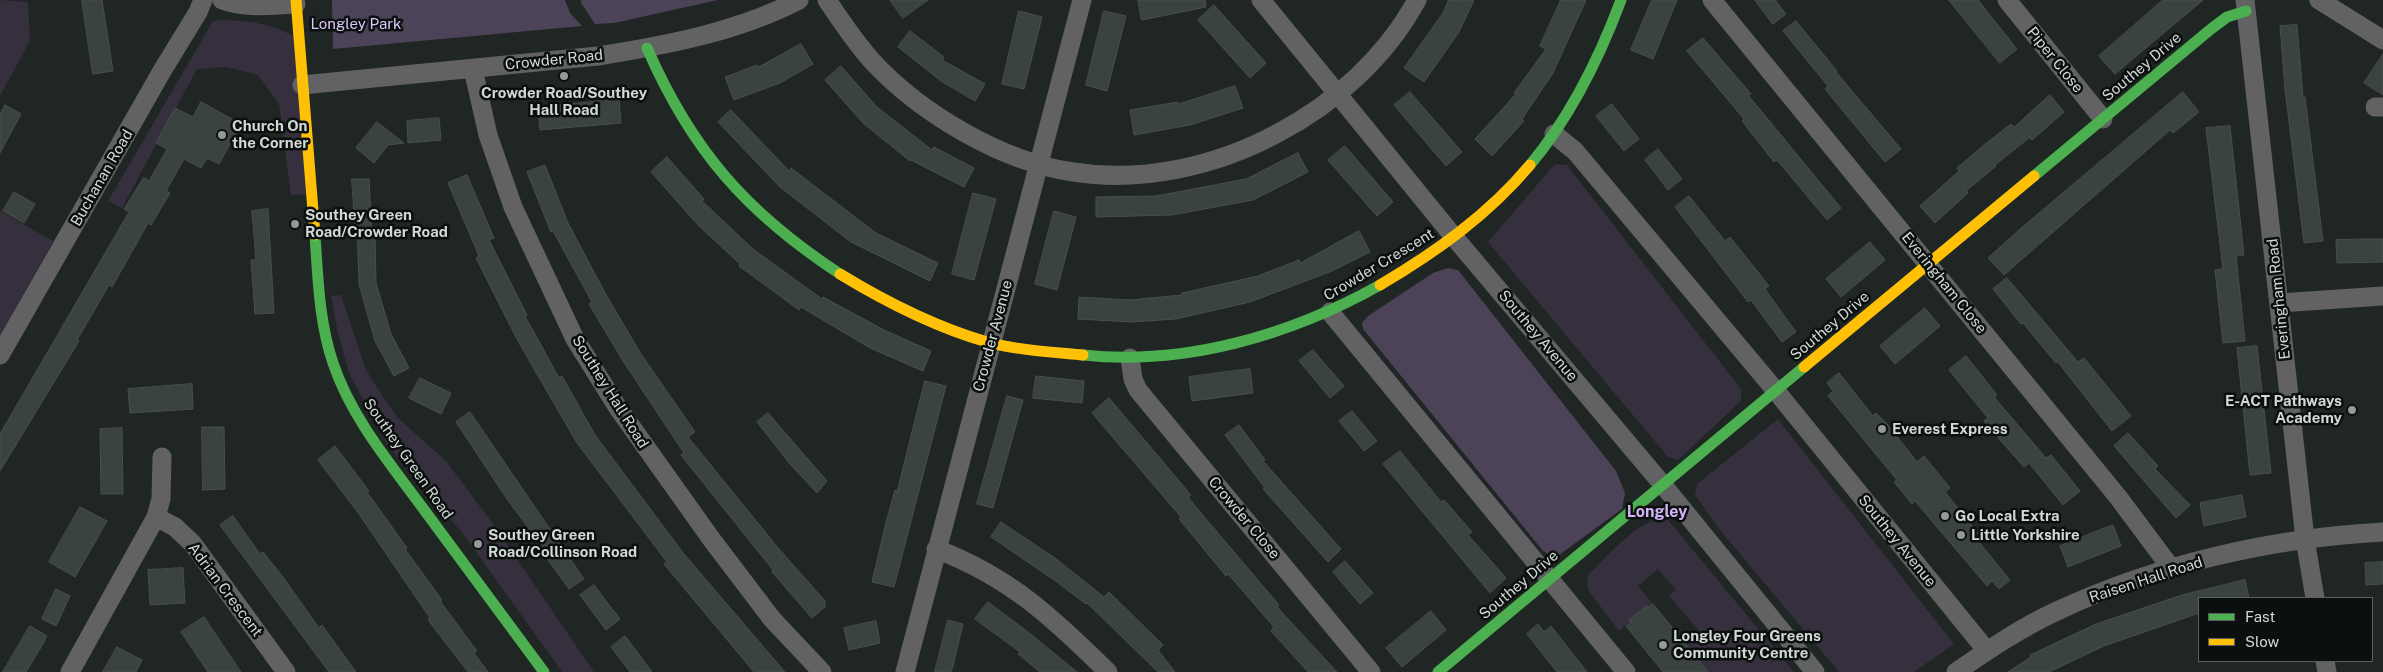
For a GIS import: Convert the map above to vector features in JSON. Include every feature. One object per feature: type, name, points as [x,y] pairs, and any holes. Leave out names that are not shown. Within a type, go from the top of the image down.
[{"type":"street","name":"Buchanan Road","points":[[0,355],[162,71],[198,12],[203,0]]},
{"type":"street","points":[[222,0],[230,3],[261,6],[296,2]]},
{"type":"street","name":"Crowder Road","points":[[302,85],[598,56],[647,48],[722,31],[771,14],[799,0]]},
{"type":"street","points":[[827,0],[872,61],[934,114],[989,145],[1040,164],[1073,172],[1107,174],[1154,173],[1199,165],[1256,145],[1299,122],[1338,93],[1371,64],[1405,22],[1417,0]]},
{"type":"street","name":"Crowder Avenue","points":[[905,672],[1082,0]]},
{"type":"street","name":"Southey Avenue","points":[[1262,0],[1454,237],[1663,484],[1815,672]]},
{"type":"street","name":"Crowder Crescent","points":[[647,48],[660,83],[685,127],[712,164],[773,227],[819,261],[891,304],[953,330],[991,342],[1077,356],[1130,358],[1229,345],[1298,326],[1330,312],[1399,273],[1454,237],[1494,204],[1526,171],[1554,134],[1575,101],[1595,61],[1621,0]]},
{"type":"street","name":"Everingham Close","points":[[1712,0],[2118,497],[2171,568]]},
{"type":"street","name":"Piper Close","points":[[2007,0],[2103,119]]},
{"type":"street","points":[[2319,0],[2383,40]]},
{"type":"street","name":"Southey Green Road","points":[[296,2],[319,290],[333,363],[349,400],[372,440],[544,672]]},
{"type":"street","name":"Southey Drive","points":[[1438,672],[2103,119],[2227,17],[2246,6]]},
{"type":"street","name":"Everingham Road","points":[[2246,6],[2305,539],[2315,597]]},
{"type":"street","name":"Southey Hall Road","points":[[473,69],[488,135],[513,207],[575,339],[618,408],[700,524],[772,619],[822,672]]},
{"type":"street","name":"Southey Avenue","points":[[1554,134],[1575,151],[1776,391],[1987,651]]},
{"type":"street","points":[[2279,303],[2383,296]]},
{"type":"street","points":[[1330,312],[1626,672]]},
{"type":"street","name":"Crowder Close","points":[[1130,358],[1133,379],[1138,390],[1371,672]]},
{"type":"street","points":[[70,672],[156,517],[161,499],[162,456]]},
{"type":"street","name":"Adrian Crescent","points":[[156,517],[175,527],[193,544],[286,672]]},
{"type":"street","name":"Raisen Hall Road","points":[[1956,672],[1987,651],[2056,611],[2118,586],[2171,568],[2305,539],[2383,532]]},
{"type":"street","points":[[936,549],[984,569],[1012,588],[1055,620],[1108,672]]},
{"type":"shaded area","points":[[0,0],[28,2],[30,41],[0,96]]},
{"type":"shaded area","points":[[213,21],[243,21],[271,26],[299,39],[310,194],[291,195],[279,104],[258,75],[226,67],[197,69],[122,208],[108,201]]},
{"type":"shaded area","points":[[1555,164],[1567,165],[1741,389],[1741,401],[1678,460],[1668,457],[1488,242]]},
{"type":"shaded area","points":[[0,211],[53,241],[0,336]]},
{"type":"shaded area","points":[[341,295],[366,370],[383,397],[398,418],[446,461],[491,521],[594,672],[562,672],[461,531],[436,505],[387,444],[349,373],[338,334],[331,296]]},
{"type":"shaded area","points":[[1778,419],[1954,644],[1914,672],[1839,672],[1719,529],[1695,495],[1697,484]]},
{"type":"shaded area","points":[[1658,519],[1668,520],[1794,672],[1696,672],[1680,637],[1685,633],[1691,638],[1699,631],[1669,596],[1676,590],[1658,569],[1638,586],[1653,604],[1649,607],[1647,606],[1619,631],[1588,590],[1587,576],[1629,535],[1649,522]]},
{"type":"green space","name":"Longley Park","points":[[332,0],[565,0],[570,13],[582,26],[333,49]]},
{"type":"green space","points":[[718,0],[614,23],[595,24],[580,1]]},
{"type":"green space","points":[[1448,268],[1458,270],[1616,471],[1625,493],[1622,509],[1555,558],[1543,551],[1363,329],[1362,323],[1368,316],[1433,273]]},
{"type":"building","points":[[82,0],[102,0],[113,71],[93,74]]},
{"type":"building","points":[[890,0],[928,0],[903,18]]},
{"type":"building","points":[[1138,0],[1205,0],[1206,7],[1142,20]]},
{"type":"building","points":[[1449,0],[1474,0],[1459,32],[1424,82],[1404,68],[1443,13]]},
{"type":"building","points":[[1561,0],[1586,0],[1553,73],[1522,119],[1524,121],[1492,156],[1475,139],[1516,94],[1514,93],[1546,49],[1540,46]]},
{"type":"building","points":[[1652,0],[1677,0],[1653,59],[1631,50]]},
{"type":"building","points":[[1755,0],[1775,0],[1786,14],[1773,24]]},
{"type":"building","points":[[1949,0],[1978,0],[2017,49],[2000,63]]},
{"type":"building","points":[[2163,0],[2203,0],[2115,74],[2099,56]]},
{"type":"building","points":[[1214,5],[1266,63],[1250,78],[1198,20]]},
{"type":"building","points":[[1019,11],[1042,17],[1024,89],[1002,84]]},
{"type":"building","points":[[1104,11],[1126,16],[1107,91],[1086,85]]},
{"type":"building","points":[[1796,21],[1901,149],[1885,162],[1825,89],[1828,86],[1783,31]]},
{"type":"building","points":[[2297,25],[2303,97],[2305,97],[2323,241],[2304,243],[2285,89],[2280,26]]},
{"type":"building","points":[[910,31],[944,57],[942,60],[985,84],[975,101],[941,81],[898,47]]},
{"type":"building","points":[[1703,38],[1751,94],[1748,95],[1841,208],[1827,220],[1777,160],[1774,162],[1742,121],[1744,119],[1687,51]]},
{"type":"building","points":[[801,44],[813,64],[780,83],[734,100],[725,77],[757,65],[758,67]]},
{"type":"building","points":[[2383,54],[2383,95],[2364,83]]},
{"type":"building","points":[[841,66],[877,107],[932,150],[934,147],[974,168],[964,187],[910,161],[863,123],[825,80]]},
{"type":"building","points":[[1235,86],[1243,108],[1190,125],[1134,135],[1130,110],[1178,102],[1178,104]]},
{"type":"building","points":[[1410,92],[1462,152],[1446,166],[1394,105]]},
{"type":"building","points":[[2183,92],[2199,112],[2173,133],[2170,130],[2004,275],[1988,258],[2019,230]]},
{"type":"building","points":[[2050,95],[2064,112],[2032,140],[2030,137],[1995,165],[1935,223],[1920,206],[1959,171],[1957,168],[1985,144],[2011,124],[2014,127]]},
{"type":"building","points":[[619,99],[621,123],[540,130],[538,108]]},
{"type":"building","points":[[201,102],[241,124],[219,164],[207,158],[201,168],[184,159],[166,191],[170,193],[151,225],[148,223],[112,287],[109,285],[77,340],[79,341],[0,471],[0,434],[129,212],[124,209],[144,177],[149,181],[167,149],[156,143],[175,108],[193,117]]},
{"type":"building","points":[[1612,104],[1639,139],[1624,151],[1596,116]]},
{"type":"building","points":[[5,105],[21,114],[0,153],[0,115]]},
{"type":"building","points":[[731,110],[789,171],[791,168],[876,233],[938,263],[930,281],[851,242],[780,187],[718,122]]},
{"type":"building","points":[[439,118],[441,140],[408,143],[407,121]]},
{"type":"building","points":[[377,122],[404,143],[388,145],[374,163],[356,148]]},
{"type":"building","points":[[2230,126],[2244,255],[2236,256],[2245,341],[2223,343],[2215,270],[2223,269],[2206,128]]},
{"type":"building","points":[[1345,146],[1393,202],[1377,216],[1328,160]]},
{"type":"building","points":[[1658,149],[1682,179],[1668,190],[1645,160]]},
{"type":"building","points":[[1298,153],[1308,172],[1253,200],[1172,215],[1096,217],[1096,197],[1156,196],[1246,179]]},
{"type":"building","points":[[667,157],[704,199],[702,201],[753,249],[822,299],[823,297],[884,330],[931,351],[923,371],[870,348],[801,307],[799,310],[739,266],[740,264],[698,225],[651,172]]},
{"type":"building","points":[[545,165],[568,223],[605,293],[641,354],[695,432],[688,437],[779,549],[825,601],[825,607],[812,618],[772,572],[773,570],[681,455],[684,453],[623,361],[589,304],[592,302],[553,231],[551,232],[527,172]]},
{"type":"building","points":[[467,175],[494,238],[489,240],[527,315],[525,316],[559,378],[562,376],[595,435],[684,554],[785,672],[754,672],[664,564],[667,562],[577,443],[519,343],[476,258],[479,256],[448,183]]},
{"type":"building","points":[[352,179],[369,179],[372,233],[375,233],[376,283],[391,334],[409,368],[394,376],[375,341],[359,284],[357,224],[355,224]]},
{"type":"building","points":[[14,192],[35,204],[24,223],[3,211]]},
{"type":"building","points":[[973,193],[996,199],[974,280],[952,274]]},
{"type":"building","points":[[1689,196],[1725,241],[1730,237],[1769,286],[1765,289],[1796,332],[1782,342],[1751,300],[1748,302],[1675,207]]},
{"type":"building","points":[[268,209],[274,313],[255,314],[251,260],[256,260],[252,211]]},
{"type":"building","points":[[1054,211],[1076,217],[1057,290],[1035,284]]},
{"type":"building","points":[[1359,231],[1370,252],[1332,271],[1250,302],[1176,319],[1131,322],[1078,319],[1079,297],[1129,300],[1182,295],[1182,293],[1258,276],[1299,260],[1300,263]]},
{"type":"building","points":[[2383,239],[2383,262],[2337,263],[2336,240]]},
{"type":"building","points":[[1870,242],[1885,260],[1841,297],[1826,279]]},
{"type":"building","points":[[2007,278],[2078,362],[2084,358],[2131,416],[2112,431],[2057,361],[2056,363],[2023,323],[2021,324],[1993,289]]},
{"type":"building","points":[[1925,308],[1940,326],[1895,364],[1880,346]]},
{"type":"building","points":[[2257,346],[2271,473],[2250,475],[2237,348]]},
{"type":"building","points":[[1313,350],[1344,386],[1330,398],[1299,361]]},
{"type":"building","points":[[1966,356],[1997,395],[1994,397],[2046,458],[2051,455],[2080,491],[2063,505],[2029,463],[2024,467],[1994,433],[1984,421],[1988,418],[1949,370]]},
{"type":"building","points":[[1250,369],[1253,393],[1192,401],[1189,377]]},
{"type":"building","points":[[1839,373],[1873,416],[1876,413],[1888,425],[1917,462],[1924,456],[1950,488],[1945,492],[1978,533],[1974,536],[2010,580],[1999,589],[1992,581],[1987,586],[1915,501],[1912,504],[1894,482],[1897,480],[1828,396],[1833,391],[1827,383]]},
{"type":"building","points":[[1036,376],[1084,381],[1082,403],[1033,398]]},
{"type":"building","points":[[420,378],[451,393],[441,414],[409,398]]},
{"type":"building","points":[[925,381],[946,386],[894,587],[872,582],[886,522],[895,490],[897,491]]},
{"type":"building","points":[[192,384],[193,409],[130,413],[128,389]]},
{"type":"building","points":[[1007,396],[1023,400],[993,508],[977,504]]},
{"type":"building","points":[[1109,398],[1191,495],[1188,497],[1279,605],[1277,607],[1337,672],[1308,672],[1271,631],[1274,627],[1228,574],[1226,576],[1179,519],[1181,517],[1092,413]]},
{"type":"building","points":[[1352,411],[1377,441],[1364,451],[1339,421]]},
{"type":"building","points":[[470,412],[584,579],[569,589],[543,553],[546,552],[507,499],[456,422]]},
{"type":"building","points":[[768,413],[827,481],[817,493],[790,464],[757,422]]},
{"type":"building","points":[[1239,425],[1265,460],[1263,461],[1341,549],[1328,562],[1263,489],[1265,488],[1225,435]]},
{"type":"building","points":[[202,427],[224,427],[225,489],[203,490]]},
{"type":"building","points":[[122,428],[123,494],[101,494],[100,429]]},
{"type":"building","points":[[2128,433],[2158,466],[2155,469],[2190,505],[2176,518],[2114,446]]},
{"type":"building","points":[[335,446],[369,491],[367,492],[407,548],[405,549],[442,600],[440,601],[477,651],[474,653],[488,672],[468,672],[428,620],[430,618],[359,514],[318,460]]},
{"type":"building","points":[[1400,451],[1441,502],[1444,500],[1472,532],[1468,535],[1506,578],[1490,593],[1383,464]]},
{"type":"building","points":[[2242,495],[2246,517],[2204,526],[2200,503]]},
{"type":"building","points":[[80,507],[107,521],[75,577],[49,562]]},
{"type":"building","points":[[233,516],[260,554],[263,552],[283,577],[319,628],[322,625],[356,672],[329,672],[220,525]]},
{"type":"building","points":[[1001,522],[1055,558],[1104,597],[1109,592],[1163,645],[1158,650],[1175,672],[1158,672],[1087,603],[991,537]]},
{"type":"building","points":[[2113,525],[2121,546],[2068,567],[2060,546]]},
{"type":"building","points":[[1345,561],[1373,593],[1360,604],[1333,572]]},
{"type":"building","points":[[2383,562],[2383,584],[2366,585],[2365,563]]},
{"type":"building","points":[[183,568],[185,603],[150,605],[148,570]]},
{"type":"building","points":[[2245,580],[2249,597],[2198,597],[2198,613],[2104,646],[2049,672],[2008,672],[2031,657],[2030,655],[2096,624],[2182,595]]},
{"type":"building","points":[[594,585],[620,619],[606,630],[580,595]]},
{"type":"building","points":[[56,589],[70,596],[56,626],[42,619]]},
{"type":"building","points":[[988,602],[1077,672],[1040,672],[1018,654],[1020,652],[975,619]]},
{"type":"building","name":"Longley Four Greens Community Centre","points":[[1653,604],[1708,672],[1663,672],[1626,626],[1631,622],[1629,620],[1647,606],[1649,607]]},
{"type":"building","points":[[1431,611],[1446,630],[1402,667],[1386,648]]},
{"type":"building","points":[[204,617],[241,672],[208,672],[181,632]]},
{"type":"building","points":[[948,620],[963,624],[953,666],[951,672],[935,672]]},
{"type":"building","points":[[876,621],[880,643],[849,650],[844,628]]},
{"type":"building","points":[[1538,624],[1544,632],[1551,626],[1587,672],[1557,672],[1527,634]]},
{"type":"building","points":[[30,626],[47,636],[40,649],[26,672],[3,672]]},
{"type":"building","points":[[625,636],[652,672],[630,672],[611,647]]},
{"type":"building","points":[[117,647],[142,660],[136,672],[103,672]]},
{"type":"traffic: fast","points":[[1530,165],[1558,127],[1583,86],[1621,0]]},
{"type":"traffic: fast","points":[[2034,176],[2211,29],[2227,17],[2246,11]]},
{"type":"traffic: fast","points":[[647,48],[664,85],[683,118],[703,149],[726,177],[750,203],[777,227],[840,274]]},
{"type":"traffic: fast","points":[[315,235],[320,300],[328,347],[350,402],[384,456],[544,672]]},
{"type":"traffic: fast","points":[[1083,355],[1121,357],[1160,356],[1236,343],[1310,319],[1380,285]]},
{"type":"traffic: fast","points":[[1438,672],[1804,367]]},
{"type":"traffic: slow","points":[[296,0],[315,235]]},
{"type":"traffic: slow","points":[[1380,285],[1441,246],[1479,216],[1530,165]]},
{"type":"traffic: slow","points":[[1804,367],[2034,176]]},
{"type":"traffic: slow","points":[[840,274],[911,313],[968,336],[1010,347],[1083,355]]},
{"type":"place","name":"Crowder Road/Southey Hall Road","points":[[564,76]]},
{"type":"place","name":"Church On the Corner","points":[[222,135]]},
{"type":"place","name":"Southey Green Road/Crowder Road","points":[[295,224]]},
{"type":"place","name":"E-ACT Pathways Academy","points":[[2352,410]]},
{"type":"place","name":"Everest Express","points":[[1882,429]]},
{"type":"place","name":"Go Local Extra","points":[[1945,516]]},
{"type":"place","name":"Little Yorkshire","points":[[1961,535]]},
{"type":"place","name":"Southey Green Road/Collinson Road","points":[[478,544]]},
{"type":"place","name":"Longley Four Greens Community Centre","points":[[1663,645]]},
{"type":"district","name":"Longley","points":[[1657,512]]}]
